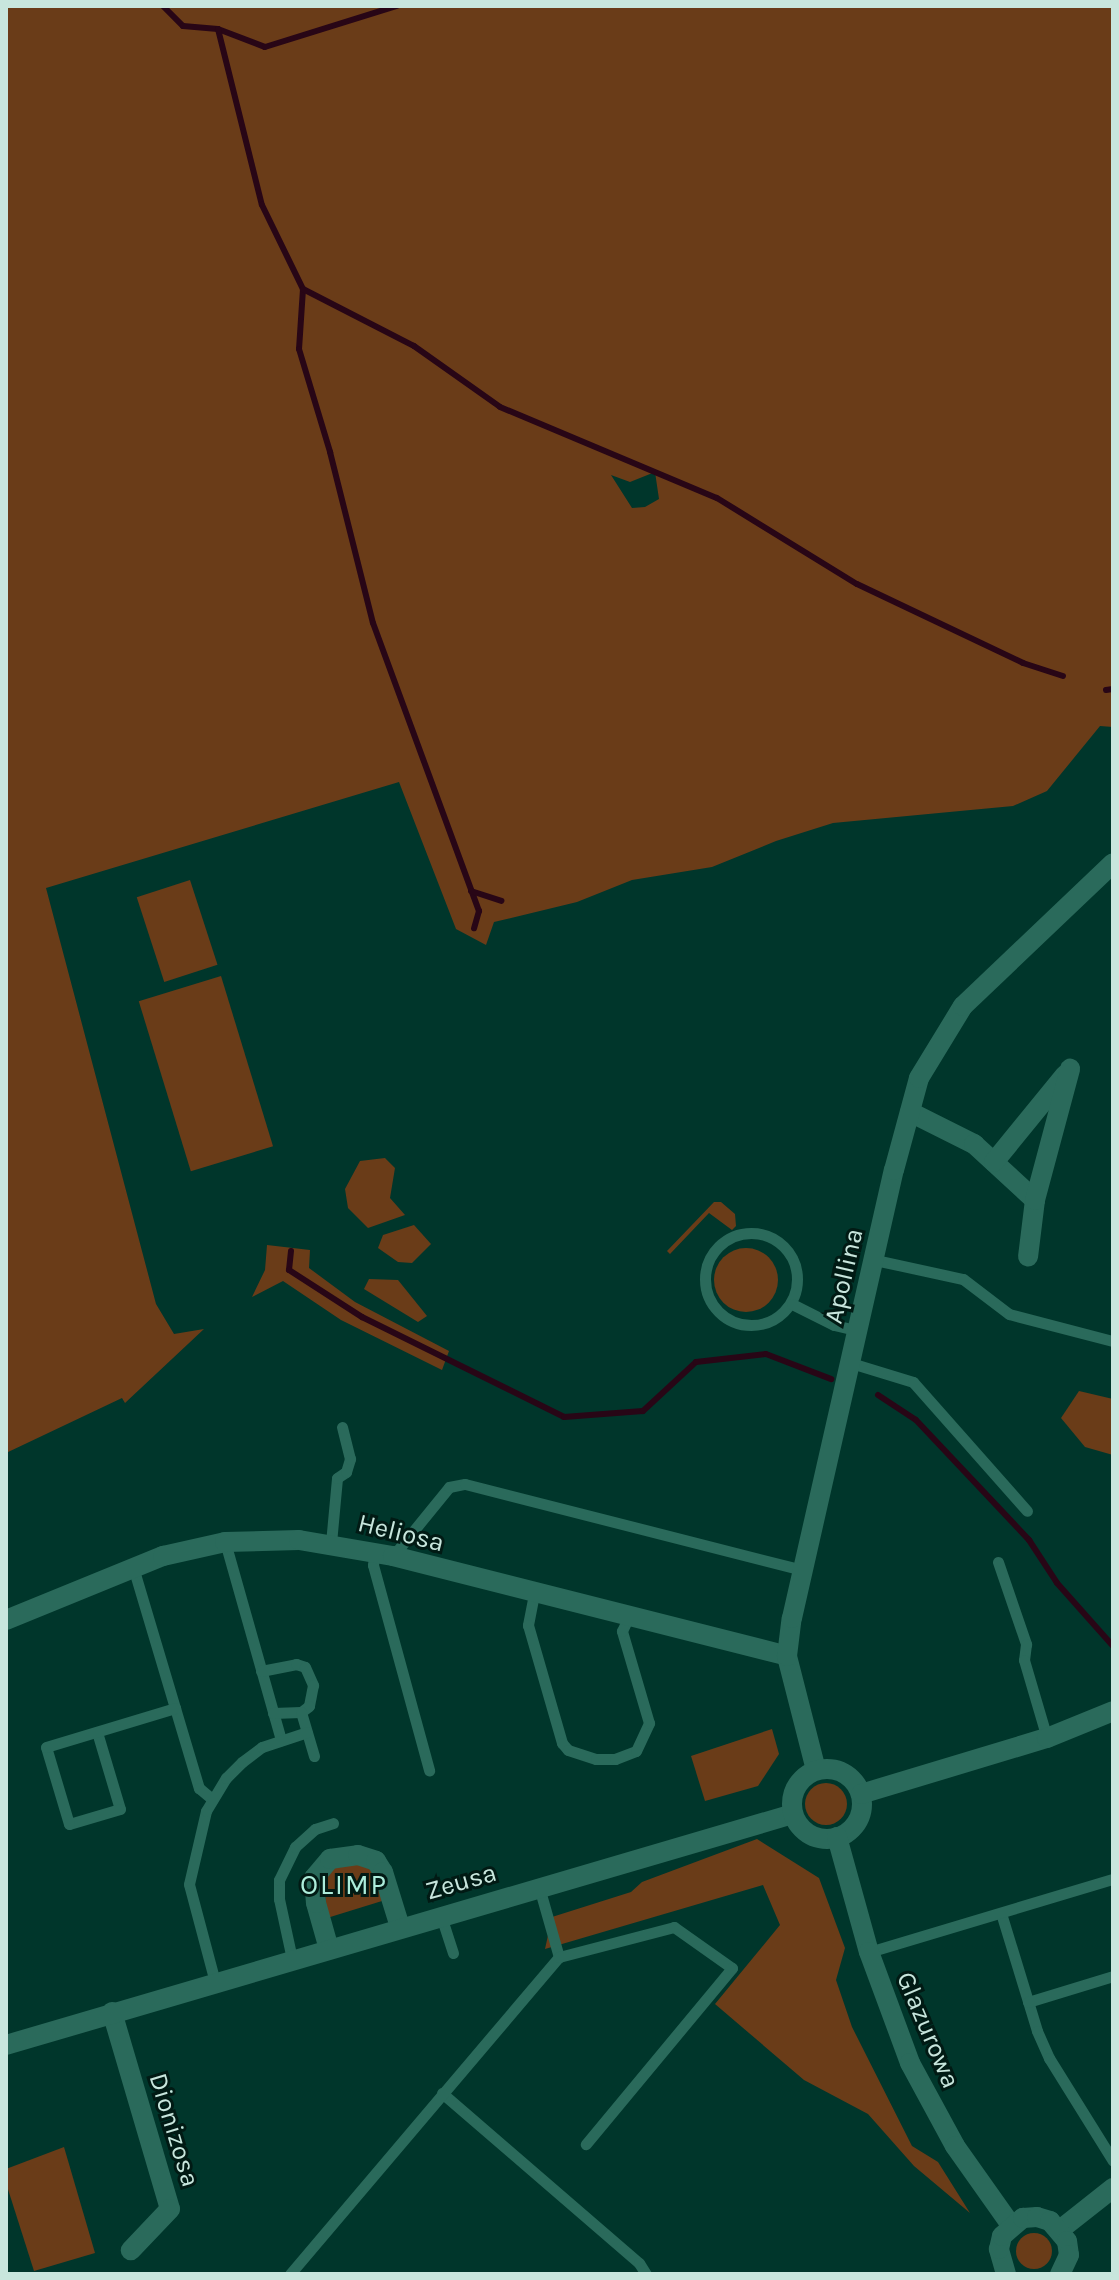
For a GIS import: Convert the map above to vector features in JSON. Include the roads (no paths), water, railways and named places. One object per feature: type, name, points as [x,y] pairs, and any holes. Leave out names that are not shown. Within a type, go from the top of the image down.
[{"type":"street","name":"Apollina","points":[[816,1770],[787,1656],[803,1570],[919,1078],[963,1006],[1111,871]]},
{"type":"street","points":[[994,1162],[1070,1069],[1035,1200],[1028,1257]]},
{"type":"street","points":[[910,1112],[974,1144],[1035,1200]]},
{"type":"street","name":"Heliosa","points":[[6,1620],[133,1566],[225,1542],[331,1543],[787,1656]]},
{"type":"street","points":[[861,1794],[1047,1738],[1113,1711]]},
{"type":"street","points":[[831,1769],[844,1773],[855,1782],[861,1794],[858,1821],[837,1837],[810,1835],[793,1814],[796,1787],[816,1770],[831,1769]]},
{"type":"street","name":"Zeusa","points":[[6,2045],[793,1814]]},
{"type":"street","name":"Glazurowa","points":[[837,1837],[869,1952],[904,2048],[929,2103],[955,2146],[1011,2225]]},
{"type":"street","points":[[329,1949],[316,1903],[314,1878],[330,1859],[358,1855],[376,1861],[383,1872],[400,1927]]},
{"type":"street","name":"Dionizosa","points":[[112,2012],[170,2209],[131,2250]]},
{"type":"street","points":[[1061,2229],[1113,2188]]},
{"type":"street","points":[[1006,2274],[999,2249],[1002,2236],[1011,2225],[1037,2217],[1061,2229],[1069,2255],[1060,2274]]},
{"type":"lane","points":[[753,1232],[776,1239],[793,1257],[799,1280],[792,1304],[774,1321],[747,1326],[722,1316],[706,1294],[705,1271],[714,1251],[731,1236],[753,1232]]},
{"type":"lane","points":[[875,1260],[963,1279],[1009,1314],[1113,1341]]},
{"type":"lane","points":[[792,1304],[834,1325],[859,1331]]},
{"type":"lane","points":[[851,1363],[913,1382],[1027,1511]]},
{"type":"lane","points":[[331,1543],[337,1478],[346,1472],[350,1459],[342,1427]]},
{"type":"lane","points":[[429,1770],[373,1565],[449,1487],[465,1484],[803,1570]]},
{"type":"lane","points":[[225,1542],[281,1740]]},
{"type":"lane","points":[[998,1562],[1026,1644],[1024,1660],[1047,1738]]},
{"type":"lane","points":[[133,1566],[199,1788],[212,1799]]},
{"type":"lane","points":[[534,1594],[528,1625],[562,1743],[568,1750],[596,1759],[615,1759],[636,1751],[649,1723],[622,1631],[628,1618]]},
{"type":"lane","points":[[261,1671],[296,1664],[305,1667],[313,1685],[309,1706],[301,1712],[273,1713]]},
{"type":"lane","points":[[97,1732],[120,1809],[69,1824],[46,1747],[175,1708]]},
{"type":"lane","points":[[301,1712],[314,1756]]},
{"type":"lane","points":[[215,1982],[189,1884],[196,1846],[212,1799],[242,1762],[262,1747],[307,1732]]},
{"type":"lane","points":[[292,1959],[279,1899],[279,1880],[295,1847],[315,1829],[333,1823]]},
{"type":"lane","points":[[869,1952],[1113,1879]]},
{"type":"lane","points":[[539,1887],[559,1957]]},
{"type":"lane","points":[[1001,1913],[1049,2058],[1113,2161]]},
{"type":"lane","points":[[441,1915],[453,1953]]},
{"type":"lane","points":[[290,2274],[559,1957],[674,1927],[732,1968],[586,2144]]},
{"type":"lane","points":[[1028,2002],[1113,1976]]},
{"type":"lane","points":[[442,2093],[639,2263],[646,2274]]},
{"type":"waterway","points":[[163,6],[183,26],[218,29],[265,47],[397,6]]},
{"type":"waterway","points":[[218,29],[262,205],[303,289],[299,349],[330,452],[373,623],[479,911],[474,928]]},
{"type":"waterway","points":[[303,289],[414,346],[500,407],[717,498],[857,584],[1023,663],[1063,676]]},
{"type":"waterway","points":[[1106,690],[1113,689]]},
{"type":"waterway","points":[[471,891],[501,901]]},
{"type":"waterway","points":[[291,1251],[289,1270],[362,1317],[564,1417],[643,1411],[696,1362],[766,1354],[831,1379]]},
{"type":"waterway","points":[[878,1395],[916,1420],[1029,1540],[1057,1583],[1113,1646]]},
{"type":"district","name":"OLIMP","points":[[344,1885]]}]
